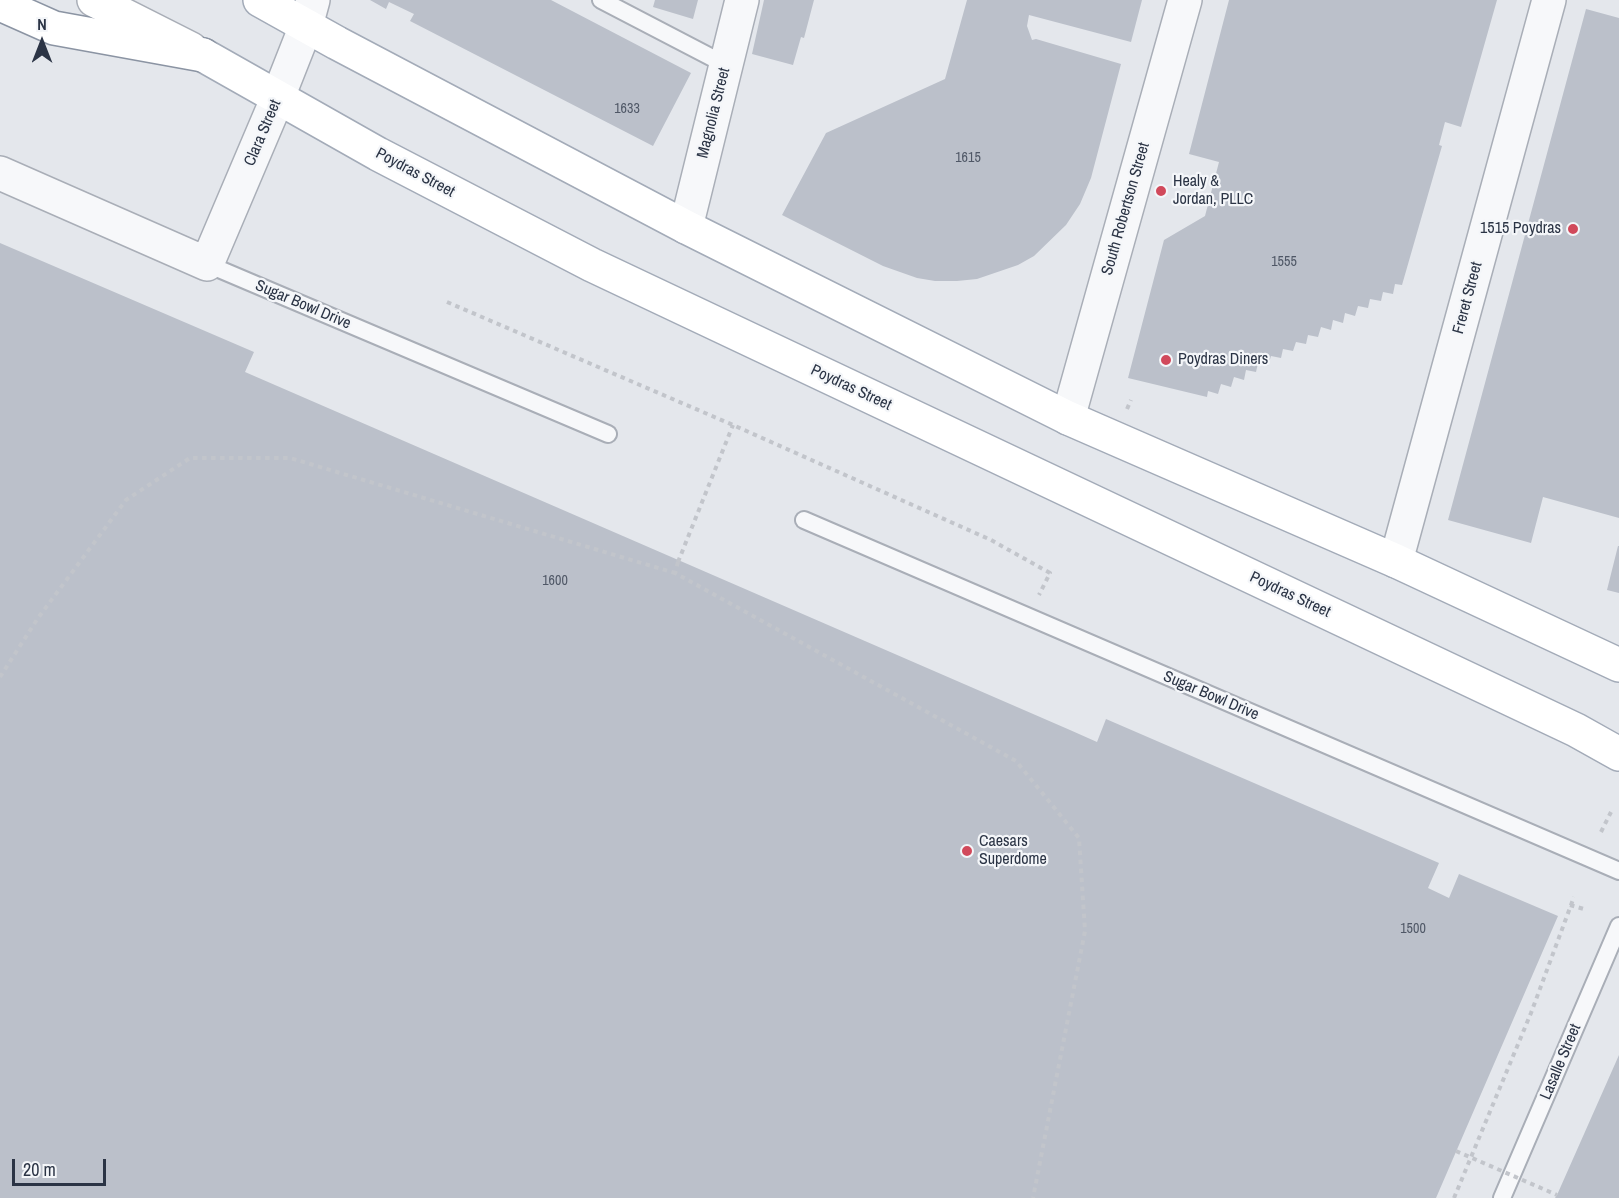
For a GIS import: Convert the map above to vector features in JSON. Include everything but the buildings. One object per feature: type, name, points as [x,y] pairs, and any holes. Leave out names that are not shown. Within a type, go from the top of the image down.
[{"type":"main road","name":"Poydras Street","points":[[94,0],[203,55],[378,154],[592,266],[1576,730],[1619,754]]},
{"type":"main road","points":[[260,0],[309,13],[686,227],[1068,418],[1396,561],[1619,665]]},
{"type":"main road","points":[[0,4],[54,27],[203,55]]},
{"type":"street","name":"Magnolia Street","points":[[686,227],[742,0]]},
{"type":"street","name":"South Robertson Street","points":[[1068,418],[1185,0]]},
{"type":"street","name":"Freret Street","points":[[1396,561],[1549,0]]},
{"type":"street","name":"Clara Street","points":[[207,264],[278,97],[309,13]]},
{"type":"street","name":"Sugar Bowl Drive","points":[[0,173],[207,264]]},
{"type":"lane","points":[[601,0],[726,65]]},
{"type":"lane","name":"Sugar Bowl Drive","points":[[207,264],[608,434]]},
{"type":"lane","name":"Sugar Bowl Drive","points":[[804,520],[1619,871]]},
{"type":"lane","name":"Lasalle Street","points":[[1502,1198],[1619,926]]},
{"type":"path","points":[[447,302],[733,425],[991,540],[1050,573],[1029,617]]},
{"type":"path","points":[[675,573],[733,425]]},
{"type":"path","points":[[0,678],[38,618],[126,500],[190,458],[290,458],[675,573],[1016,761],[1079,838],[1085,931],[1033,1198]]},
{"type":"path","points":[[1601,832],[1611,812]]},
{"type":"path","points":[[1454,1198],[1531,1013],[1574,897]]},
{"type":"path","points":[[1570,905],[1584,909]]},
{"type":"path","points":[[1456,1151],[1557,1195]]},
{"type":"place","name":"Healy & Jordan, PLLC","points":[[1161,191]]},
{"type":"place","name":"1515 Poydras","points":[[1573,229]]},
{"type":"place","name":"Poydras Diners","points":[[1166,360]]},
{"type":"place","name":"Caesars Superdome","points":[[967,851]]}]
